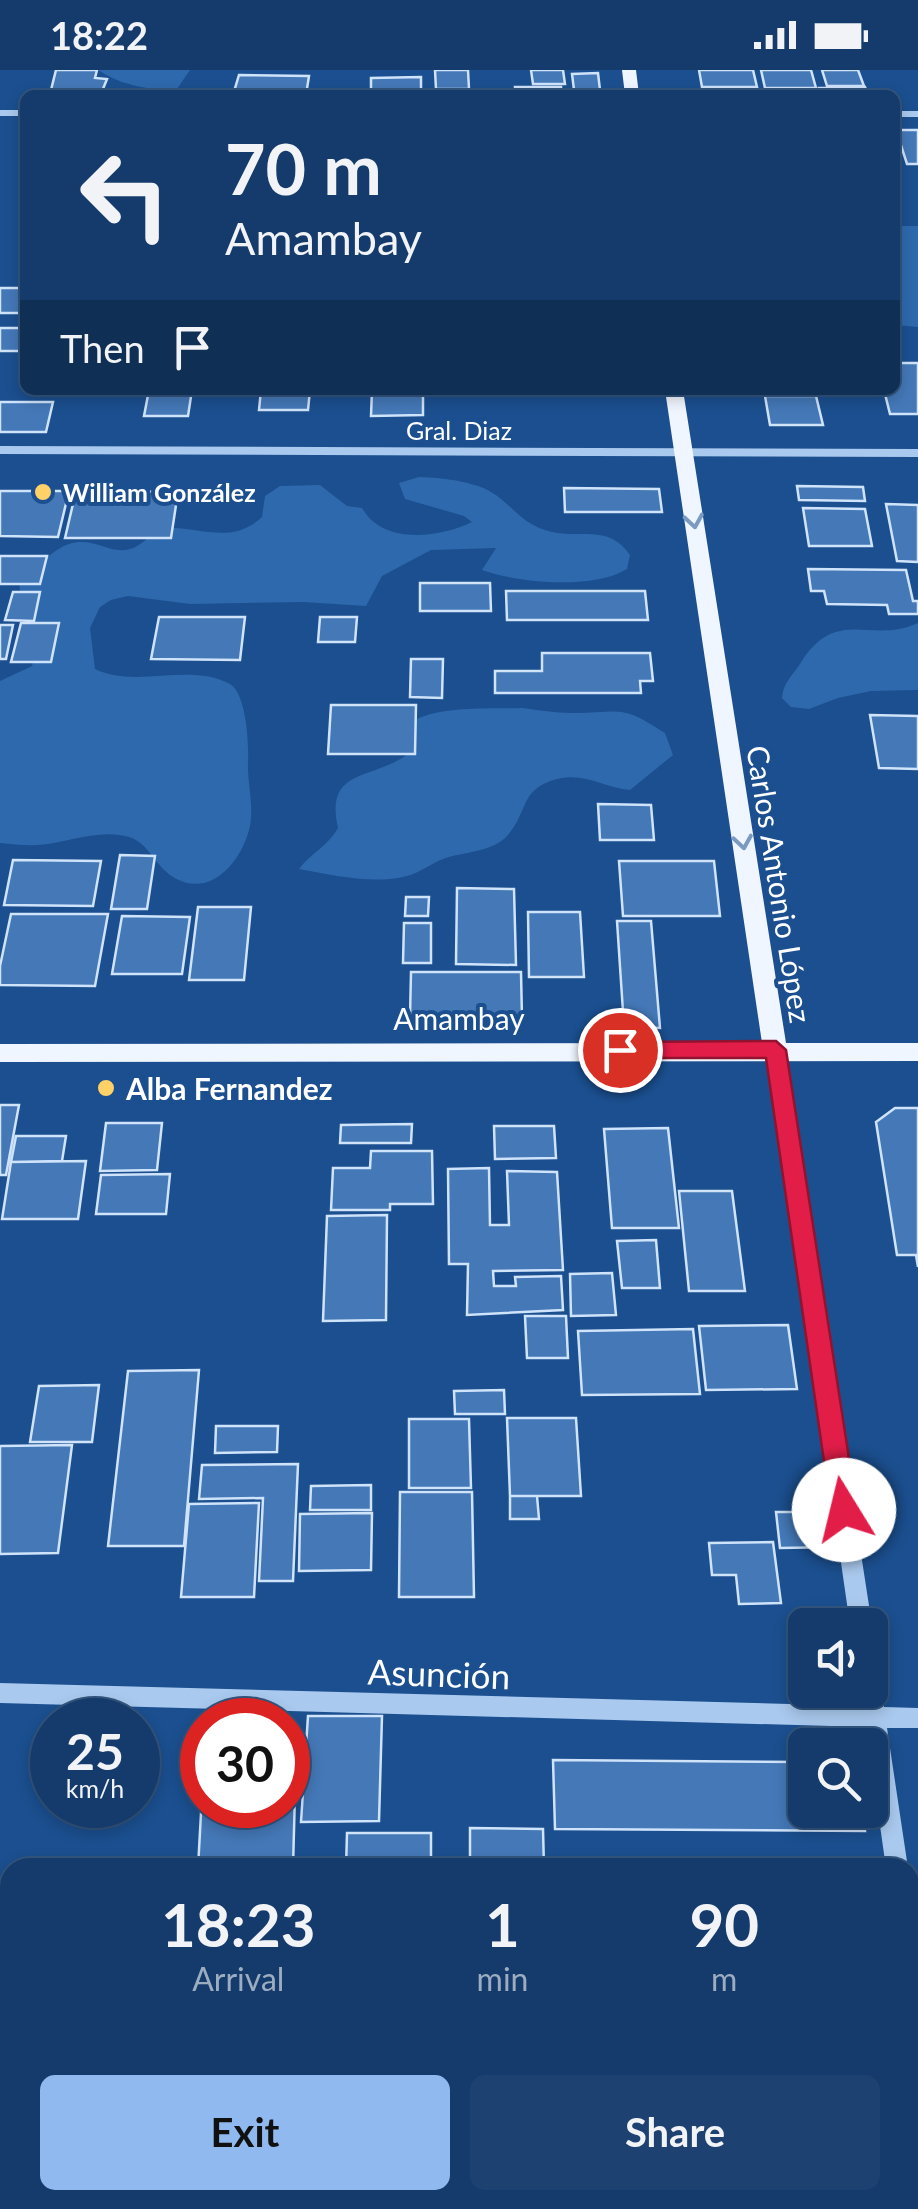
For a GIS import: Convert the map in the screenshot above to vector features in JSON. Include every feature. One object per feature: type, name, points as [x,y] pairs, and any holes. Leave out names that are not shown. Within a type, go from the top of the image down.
[{"type":"main road","name":"Carlos Antonio López","points":[[675,395],[776,1050]]},
{"type":"main road","name":"Amambay","points":[[0,1053],[918,1052]]},
{"type":"street","name":"Gral. Diaz","points":[[0,450],[918,453]]},
{"type":"street","name":"Carlos Antonio López","points":[[776,1050],[859,1608]]},
{"type":"street","name":"Asunción","points":[[0,1693],[918,1718]]},
{"type":"street","points":[[874,1708],[895,1858]]},
{"type":"shaded area","points":[[98,70],[190,70],[177,89],[167,89],[126,83]]},
{"type":"shaded area","points":[[900,226],[918,226],[918,327],[900,325]]},
{"type":"shaded area","points":[[419,477],[483,488],[526,521],[545,530],[612,539],[630,555],[627,569],[595,580],[535,581],[482,570],[496,548],[431,550],[382,576],[366,606],[303,602],[190,604],[128,596],[111,600],[100,607],[90,628],[95,669],[128,677],[214,678],[230,684],[240,697],[248,743],[251,813],[245,843],[221,875],[199,884],[173,877],[142,844],[129,837],[95,835],[38,845],[0,843],[0,681],[32,666],[41,627],[18,609],[19,581],[49,555],[69,544],[86,542],[122,550],[138,546],[162,528],[238,531],[262,517],[265,496],[280,486],[320,485],[347,506],[362,508],[371,520],[397,533],[444,532],[472,522],[464,516],[405,499],[399,483]]},
{"type":"shaded area","points":[[918,623],[918,690],[871,691],[809,709],[791,707],[782,698],[791,676],[813,646],[827,636],[841,631],[901,629]]},
{"type":"shaded area","points":[[522,708],[629,713],[665,733],[673,755],[630,790],[580,778],[548,782],[531,794],[514,827],[501,841],[444,859],[407,876],[367,879],[299,869],[338,828],[336,807],[339,793],[347,783],[387,766],[416,747],[409,724],[447,711]]},
{"type":"building","points":[[56,70],[97,70],[95,78],[107,79],[103,90],[51,90]]},
{"type":"building","points":[[435,70],[468,70],[469,89],[436,89]]},
{"type":"building","points":[[531,70],[563,70],[565,84],[533,84]]},
{"type":"building","points":[[699,70],[753,70],[757,87],[702,87]]},
{"type":"building","points":[[761,70],[811,70],[816,88],[765,88]]},
{"type":"building","points":[[822,70],[858,70],[864,86],[827,86]]},
{"type":"building","points":[[598,73],[600,90],[574,90],[572,74]]},
{"type":"building","points":[[239,75],[309,76],[307,90],[234,90]]},
{"type":"building","points":[[421,77],[421,90],[371,90],[371,78]]},
{"type":"building","points":[[515,87],[562,90],[515,90]]},
{"type":"building","points":[[865,87],[866,90],[820,90]]},
{"type":"building","points":[[900,130],[918,130],[918,164],[907,164]]},
{"type":"building","points":[[0,288],[20,288],[20,313],[0,313]]},
{"type":"building","points":[[0,328],[20,328],[20,351],[0,351]]},
{"type":"building","points":[[900,363],[918,363],[918,414],[890,414],[885,395],[900,395]]},
{"type":"building","points":[[148,395],[191,395],[188,416],[144,416]]},
{"type":"building","points":[[260,395],[310,395],[308,410],[259,410]]},
{"type":"building","points":[[372,395],[423,395],[423,415],[371,416]]},
{"type":"building","points":[[765,396],[816,396],[823,425],[770,425]]},
{"type":"building","points":[[0,402],[53,402],[46,432],[0,432]]},
{"type":"building","points":[[797,486],[863,487],[865,501],[799,500]]},
{"type":"building","points":[[564,488],[659,489],[662,512],[565,512]]},
{"type":"building","points":[[0,491],[69,491],[58,537],[0,536]]},
{"type":"building","points":[[76,491],[178,492],[171,538],[65,538]]},
{"type":"building","points":[[886,504],[918,505],[918,562],[897,561]]},
{"type":"building","points":[[803,508],[865,509],[872,546],[809,546]]},
{"type":"building","points":[[0,556],[47,556],[40,584],[0,584]]},
{"type":"building","points":[[808,569],[906,570],[913,601],[918,601],[918,614],[889,614],[887,605],[827,604],[824,591],[811,591]]},
{"type":"building","points":[[420,583],[490,583],[491,611],[420,611]]},
{"type":"building","points":[[506,591],[645,591],[648,620],[507,620]]},
{"type":"building","points":[[13,592],[40,592],[34,621],[5,620]]},
{"type":"building","points":[[159,617],[245,617],[240,660],[151,659]]},
{"type":"building","points":[[320,617],[357,617],[355,642],[318,642]]},
{"type":"building","points":[[21,623],[59,623],[51,662],[11,662]]},
{"type":"building","points":[[0,625],[13,625],[6,659],[0,659]]},
{"type":"building","points":[[542,653],[650,653],[653,681],[640,681],[641,693],[495,693],[495,671],[542,671]]},
{"type":"building","points":[[411,659],[443,659],[442,698],[410,697]]},
{"type":"building","points":[[331,705],[416,705],[415,754],[328,754]]},
{"type":"building","points":[[870,715],[918,716],[918,769],[879,768]]},
{"type":"building","points":[[598,804],[651,805],[654,840],[600,840]]},
{"type":"building","points":[[120,855],[155,856],[147,909],[111,909]]},
{"type":"building","points":[[13,860],[101,861],[93,906],[4,905]]},
{"type":"building","points":[[619,861],[714,861],[720,916],[623,916]]},
{"type":"building","points":[[457,888],[514,889],[516,965],[456,964]]},
{"type":"building","points":[[406,897],[429,897],[428,916],[405,916]]},
{"type":"building","points":[[198,907],[251,907],[244,980],[189,980]]},
{"type":"building","points":[[528,912],[580,912],[584,977],[529,977]]},
{"type":"building","points":[[11,914],[108,914],[95,986],[0,985]]},
{"type":"building","points":[[122,916],[190,917],[182,974],[112,974]]},
{"type":"building","points":[[617,921],[651,921],[660,1028],[624,1027]]},
{"type":"building","points":[[404,923],[431,923],[431,963],[403,963]]},
{"type":"building","points":[[411,972],[521,972],[522,1018],[410,1017]]},
{"type":"building","points":[[0,1105],[19,1105],[6,1175],[0,1175]]},
{"type":"building","points":[[895,1108],[918,1108],[918,1267],[916,1255],[897,1255],[876,1122]]},
{"type":"building","points":[[106,1123],[162,1123],[157,1170],[100,1171]]},
{"type":"building","points":[[412,1124],[411,1143],[340,1143],[341,1125]]},
{"type":"building","points":[[494,1126],[554,1126],[556,1158],[495,1159]]},
{"type":"building","points":[[668,1128],[679,1228],[612,1228],[604,1129]]},
{"type":"building","points":[[16,1136],[66,1136],[62,1161],[11,1162]]},
{"type":"building","points":[[371,1151],[432,1151],[433,1204],[390,1204],[390,1210],[331,1210],[333,1168],[370,1168]]},
{"type":"building","points":[[86,1161],[78,1219],[2,1219],[11,1162]]},
{"type":"building","points":[[489,1168],[490,1225],[509,1225],[507,1171],[557,1172],[563,1270],[493,1271],[494,1286],[516,1286],[515,1277],[561,1276],[563,1310],[467,1315],[468,1264],[449,1264],[448,1169]]},
{"type":"building","points":[[170,1174],[166,1214],[96,1214],[101,1175]]},
{"type":"building","points":[[679,1191],[732,1191],[745,1291],[689,1291]]},
{"type":"building","points":[[387,1215],[386,1320],[323,1321],[327,1216]]},
{"type":"building","points":[[656,1240],[660,1288],[622,1288],[617,1241]]},
{"type":"building","points":[[612,1273],[616,1315],[571,1316],[570,1274]]},
{"type":"building","points":[[525,1316],[566,1316],[568,1358],[527,1358]]},
{"type":"building","points":[[788,1325],[797,1389],[706,1390],[699,1326]]},
{"type":"building","points":[[693,1329],[700,1394],[582,1395],[578,1331]]},
{"type":"building","points":[[199,1370],[184,1546],[108,1546],[128,1371]]},
{"type":"building","points":[[99,1385],[92,1442],[30,1442],[39,1386]]},
{"type":"building","points":[[504,1390],[505,1414],[455,1414],[454,1391]]},
{"type":"building","points":[[507,1418],[576,1418],[581,1496],[510,1496]]},
{"type":"building","points":[[409,1419],[469,1419],[471,1488],[409,1488]]},
{"type":"building","points":[[216,1426],[278,1426],[277,1452],[215,1453]]},
{"type":"building","points":[[72,1445],[58,1553],[0,1554],[0,1446]]},
{"type":"building","points":[[298,1464],[293,1581],[259,1581],[263,1498],[199,1499],[202,1465]]},
{"type":"building","points":[[371,1485],[371,1510],[310,1510],[311,1486]]},
{"type":"building","points":[[400,1492],[472,1492],[474,1597],[399,1597]]},
{"type":"building","points":[[510,1496],[537,1496],[539,1519],[510,1519]]},
{"type":"building","points":[[259,1503],[254,1597],[181,1597],[189,1504]]},
{"type":"building","points":[[776,1512],[832,1512],[838,1547],[780,1548]]},
{"type":"building","points":[[372,1513],[371,1570],[299,1571],[300,1514]]},
{"type":"building","points":[[773,1542],[781,1603],[739,1604],[736,1575],[712,1575],[709,1543]]},
{"type":"building","points":[[310,1716],[382,1716],[379,1821],[310,1822]]},
{"type":"building","points":[[553,1760],[788,1762],[788,1828],[865,1831],[555,1829]]},
{"type":"building","points":[[200,1828],[294,1828],[293,1858],[199,1858]]},
{"type":"building","points":[[470,1828],[543,1829],[544,1858],[470,1858]]},
{"type":"building","points":[[347,1833],[431,1833],[431,1858],[346,1858]]},
{"type":"place","name":"William González","points":[[43,492]]},
{"type":"place","name":"Alba Fernandez","points":[[106,1088]]},
{"type":"route","points":[[620,1050],[776,1050],[844,1510]]}]
